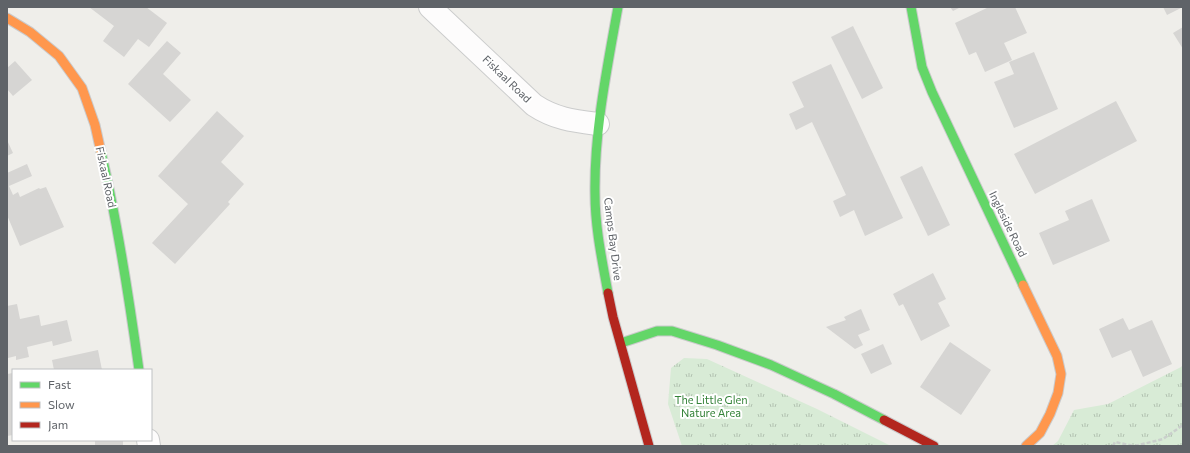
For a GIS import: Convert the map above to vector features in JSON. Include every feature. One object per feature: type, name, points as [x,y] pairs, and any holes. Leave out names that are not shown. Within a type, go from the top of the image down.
[{"type":"street","name":"Fiskaal Road","points":[[430,7],[534,105],[546,113],[564,119],[598,124]]},
{"type":"street","name":"Camps Bay Drive","points":[[618,7],[598,124],[595,194],[598,228],[609,296],[649,446]]},
{"type":"street","name":"Ingleside Road","points":[[910,7],[922,68],[932,92],[1057,356],[1061,374],[1058,393],[1050,414],[1040,433],[1026,446]]},
{"type":"street","name":"Fiskaal Road","points":[[7,18],[30,32],[59,56],[82,88],[95,125],[110,190],[127,283],[139,369]]},
{"type":"street","points":[[621,343],[657,331],[672,331],[717,345],[771,365],[834,394],[934,446]]},
{"type":"path","points":[[1113,446],[1115,442],[1135,446],[1163,439],[1183,425]]},
{"type":"green space","name":"The Little Glen Nature Area","points":[[684,358],[707,359],[817,409],[891,446],[682,446],[668,404],[671,368]]},
{"type":"green space","points":[[1183,366],[1183,446],[1052,446],[1058,441],[1074,410],[1108,404]]},
{"type":"building","points":[[89,7],[146,7],[167,23],[149,47],[138,39],[124,57],[103,41],[114,26]]},
{"type":"building","points":[[950,7],[961,7],[953,11]]},
{"type":"building","points":[[989,7],[1015,7],[1027,33],[1004,43],[1012,60],[985,72],[976,52],[969,55],[955,23]]},
{"type":"building","points":[[1163,7],[1183,7],[1167,15]]},
{"type":"building","points":[[853,26],[883,88],[862,99],[831,37]]},
{"type":"building","points":[[1183,27],[1183,49],[1173,33]]},
{"type":"building","points":[[167,41],[181,53],[163,74],[191,100],[170,122],[128,84]]},
{"type":"building","points":[[1034,52],[1058,109],[1014,128],[994,82],[1014,74],[1009,62]]},
{"type":"building","points":[[15,61],[32,80],[13,96],[7,89],[7,68]]},
{"type":"building","points":[[831,64],[903,218],[865,236],[854,210],[840,217],[833,201],[846,195],[812,122],[796,130],[789,114],[804,107],[792,82]]},
{"type":"building","points":[[1116,101],[1137,141],[1035,194],[1014,154]]},
{"type":"building","points":[[217,111],[244,136],[221,162],[244,184],[228,202],[230,204],[175,264],[152,243],[188,204],[158,176]]},
{"type":"building","points":[[7,140],[13,153],[7,156]]},
{"type":"building","points":[[27,164],[32,176],[9,186],[13,195],[18,192],[20,197],[39,188],[46,187],[64,227],[20,246],[7,215],[7,173]]},
{"type":"building","points":[[922,166],[950,225],[928,236],[900,177]]},
{"type":"building","points":[[1092,199],[1110,241],[1053,265],[1039,233],[1069,220],[1065,211]]},
{"type":"building","points":[[933,273],[946,299],[938,303],[950,326],[921,341],[903,304],[899,306],[893,294]]},
{"type":"building","points":[[17,304],[20,319],[39,315],[41,326],[67,320],[72,341],[53,346],[52,341],[27,347],[29,357],[16,360],[16,356],[8,358],[7,306]]},
{"type":"building","points":[[861,309],[870,330],[858,335],[863,345],[855,349],[826,327],[846,320],[844,317]]},
{"type":"building","points":[[1123,318],[1129,330],[1152,320],[1172,364],[1143,377],[1131,350],[1112,358],[1099,329]]},
{"type":"building","points":[[950,342],[991,370],[961,415],[920,387]]},
{"type":"building","points":[[883,344],[892,364],[871,374],[861,354]]},
{"type":"building","points":[[98,350],[102,369],[54,369],[52,360]]},
{"type":"building","points":[[12,373],[12,435],[7,436],[7,374]]},
{"type":"building","points":[[95,441],[123,441],[123,446],[95,446]]},
{"type":"traffic: fast","points":[[608,293],[596,219],[595,170],[602,100],[618,7]]},
{"type":"traffic: fast","points":[[911,7],[922,67],[932,92],[1023,285]]},
{"type":"traffic: fast","points":[[101,152],[123,261],[139,369]]},
{"type":"traffic: fast","points":[[621,343],[657,331],[672,331],[717,345],[771,365],[834,394],[884,420]]},
{"type":"traffic: slow","points":[[7,18],[30,32],[59,56],[82,88],[95,125],[101,152]]},
{"type":"traffic: slow","points":[[1023,285],[1057,356],[1061,374],[1058,393],[1050,414],[1040,433],[1026,446]]},
{"type":"traffic: jam","points":[[608,293],[613,317],[649,446]]},
{"type":"traffic: jam","points":[[884,420],[934,446]]}]
